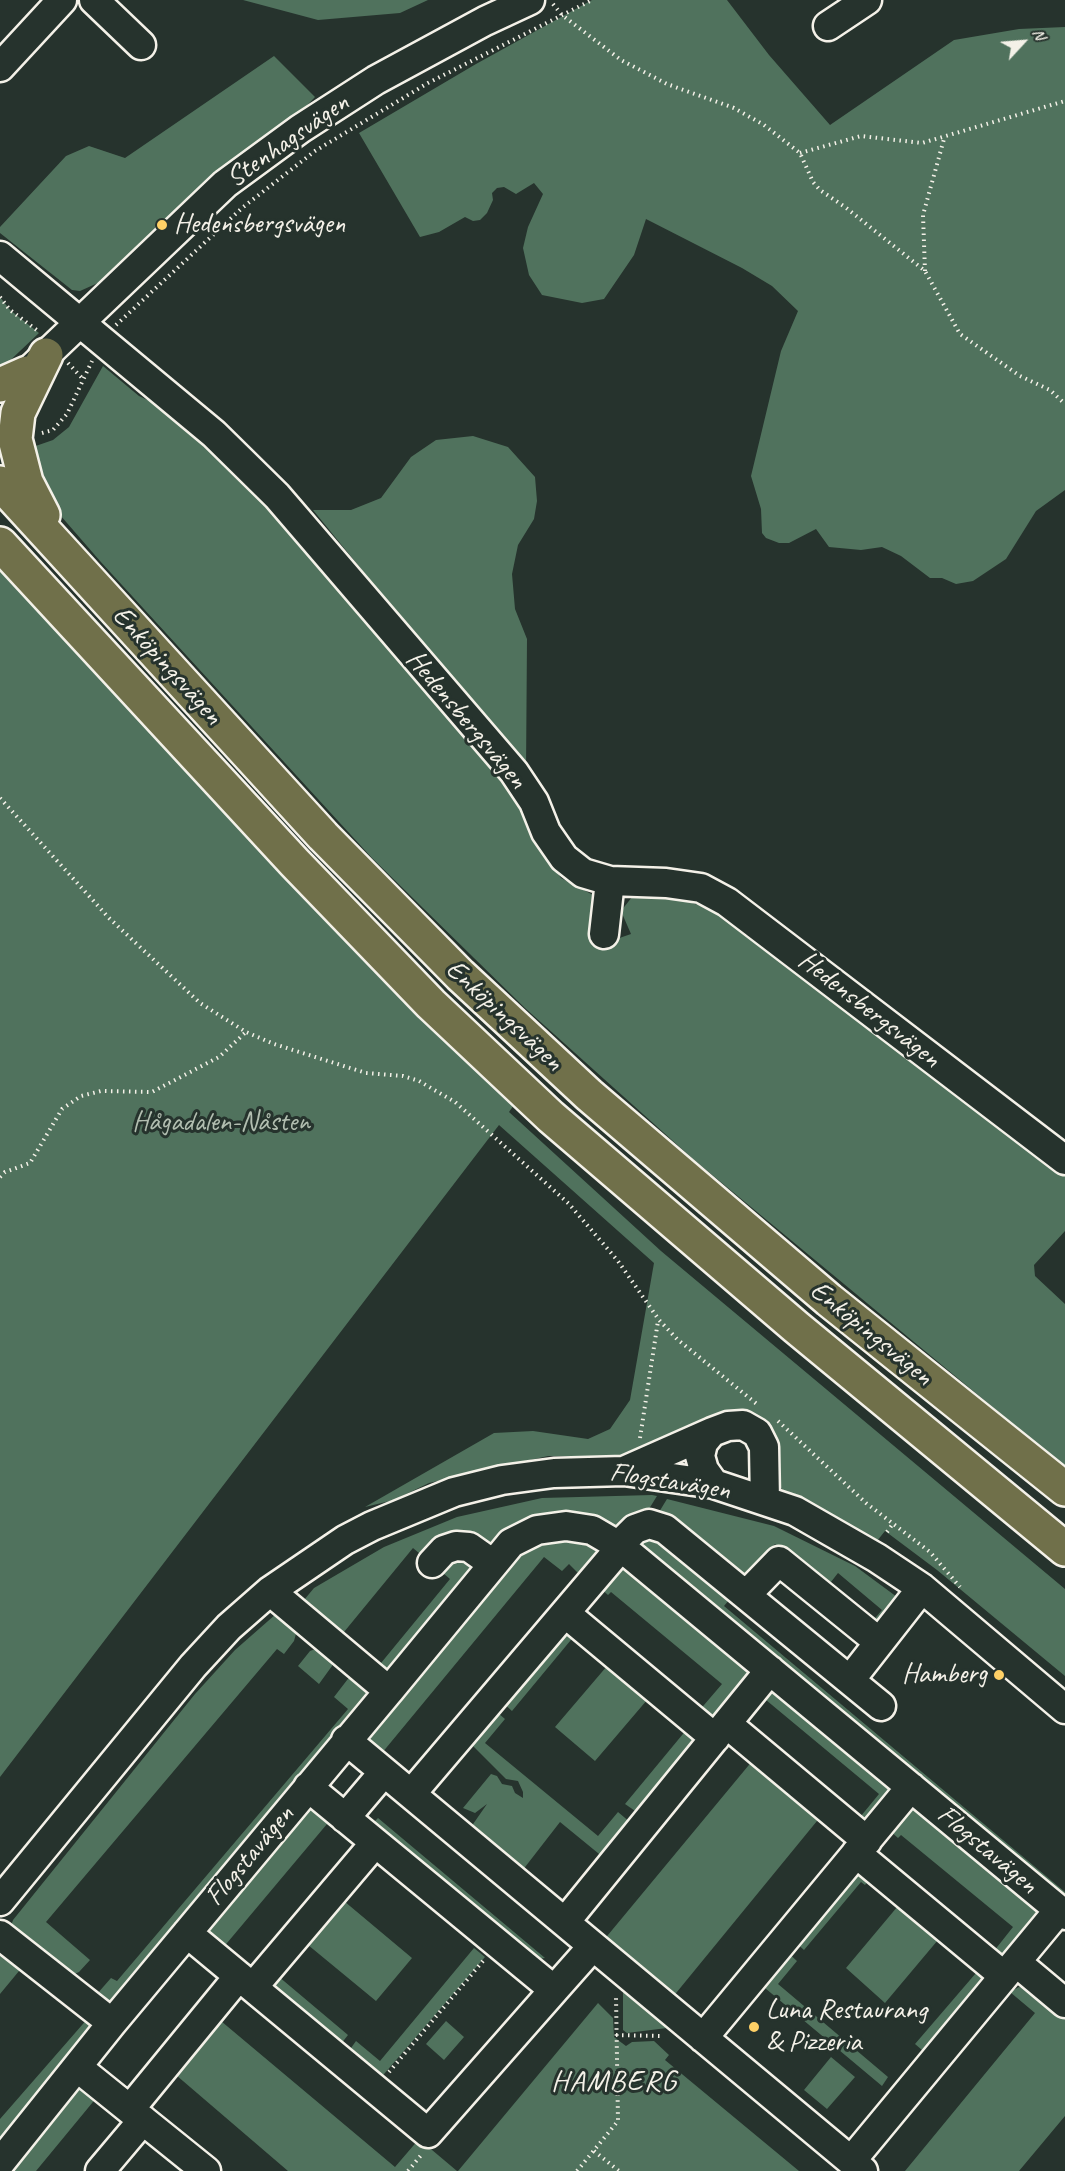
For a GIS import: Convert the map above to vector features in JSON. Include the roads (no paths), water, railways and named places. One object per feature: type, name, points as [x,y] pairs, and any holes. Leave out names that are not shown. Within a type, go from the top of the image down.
[{"type":"main road","points":[[24,371],[15,438],[26,482],[58,546]]},
{"type":"main road","name":"Enköpingsvägen","points":[[0,483],[323,836],[460,975],[589,1095],[829,1300],[1065,1488]]},
{"type":"main road","name":"Enköpingsvägen","points":[[0,544],[296,863],[457,1028],[551,1117],[796,1327],[1065,1549]]},
{"type":"street","points":[[0,67],[62,0]]},
{"type":"street","points":[[93,0],[141,45]]},
{"type":"street","name":"Stenhagsvägen","points":[[0,399],[24,371],[225,184],[300,129],[416,58],[530,0]]},
{"type":"street","points":[[828,26],[867,0]]},
{"type":"street","name":"Hedensbergsvägen","points":[[0,256],[104,340],[214,434],[277,496],[514,772],[534,802],[546,832],[564,858],[583,873],[610,881],[666,883],[701,888],[727,902],[1065,1160]]},
{"type":"street","points":[[604,934],[610,881]]},
{"type":"street","points":[[630,1459],[729,1426],[743,1425],[757,1433],[764,1447],[765,1501]]},
{"type":"street","points":[[712,1432],[704,1443],[700,1456],[704,1470],[714,1484]]},
{"type":"street","name":"Flogstavägen","points":[[0,1901],[193,1666],[229,1627],[270,1592],[345,1540],[372,1526],[454,1492],[502,1480],[630,1459],[795,1511],[877,1558],[922,1588],[1065,1709]]},
{"type":"street","points":[[411,1794],[635,1529],[649,1524],[665,1529],[881,1706]]},
{"type":"street","name":"Flogstavägen","points":[[0,2163],[112,2023],[511,1543],[537,1530],[566,1526],[592,1530],[621,1547],[1062,1912]]},
{"type":"street","points":[[432,1563],[444,1551],[456,1546],[469,1547],[494,1564]]},
{"type":"street","points":[[746,1596],[779,1561],[879,1642]]},
{"type":"street","points":[[850,1680],[922,1588]]},
{"type":"street","points":[[270,1592],[389,1691]]},
{"type":"street","points":[[565,1613],[721,1731],[1010,1969],[1065,2003]]},
{"type":"street","points":[[565,1922],[770,1670]]},
{"type":"street","points":[[346,1740],[857,2166],[1010,1969],[1062,1912]]},
{"type":"street","points":[[345,1818],[384,1772]]},
{"type":"street","points":[[308,1786],[554,1990]]},
{"type":"street","points":[[703,2038],[911,1787]]},
{"type":"street","points":[[100,2171],[136,2114],[246,1981],[375,1843]]},
{"type":"street","points":[[187,1933],[429,2133],[593,1946]]},
{"type":"street","points":[[0,1935],[112,2023]]},
{"type":"street","points":[[77,2067],[206,2171]]},
{"type":"place","name":"Hedensbergsvägen","points":[[162,225]]},
{"type":"place","name":"Hamberg","points":[[999,1675]]},
{"type":"place","name":"Luna Restaurang & Pizzeria","points":[[754,2027]]},
{"type":"district","name":"HAMBERG","points":[[614,2082]]},
{"type":"park label","name":"Hågadalen-Nåsten","points":[[221,1123]]}]
